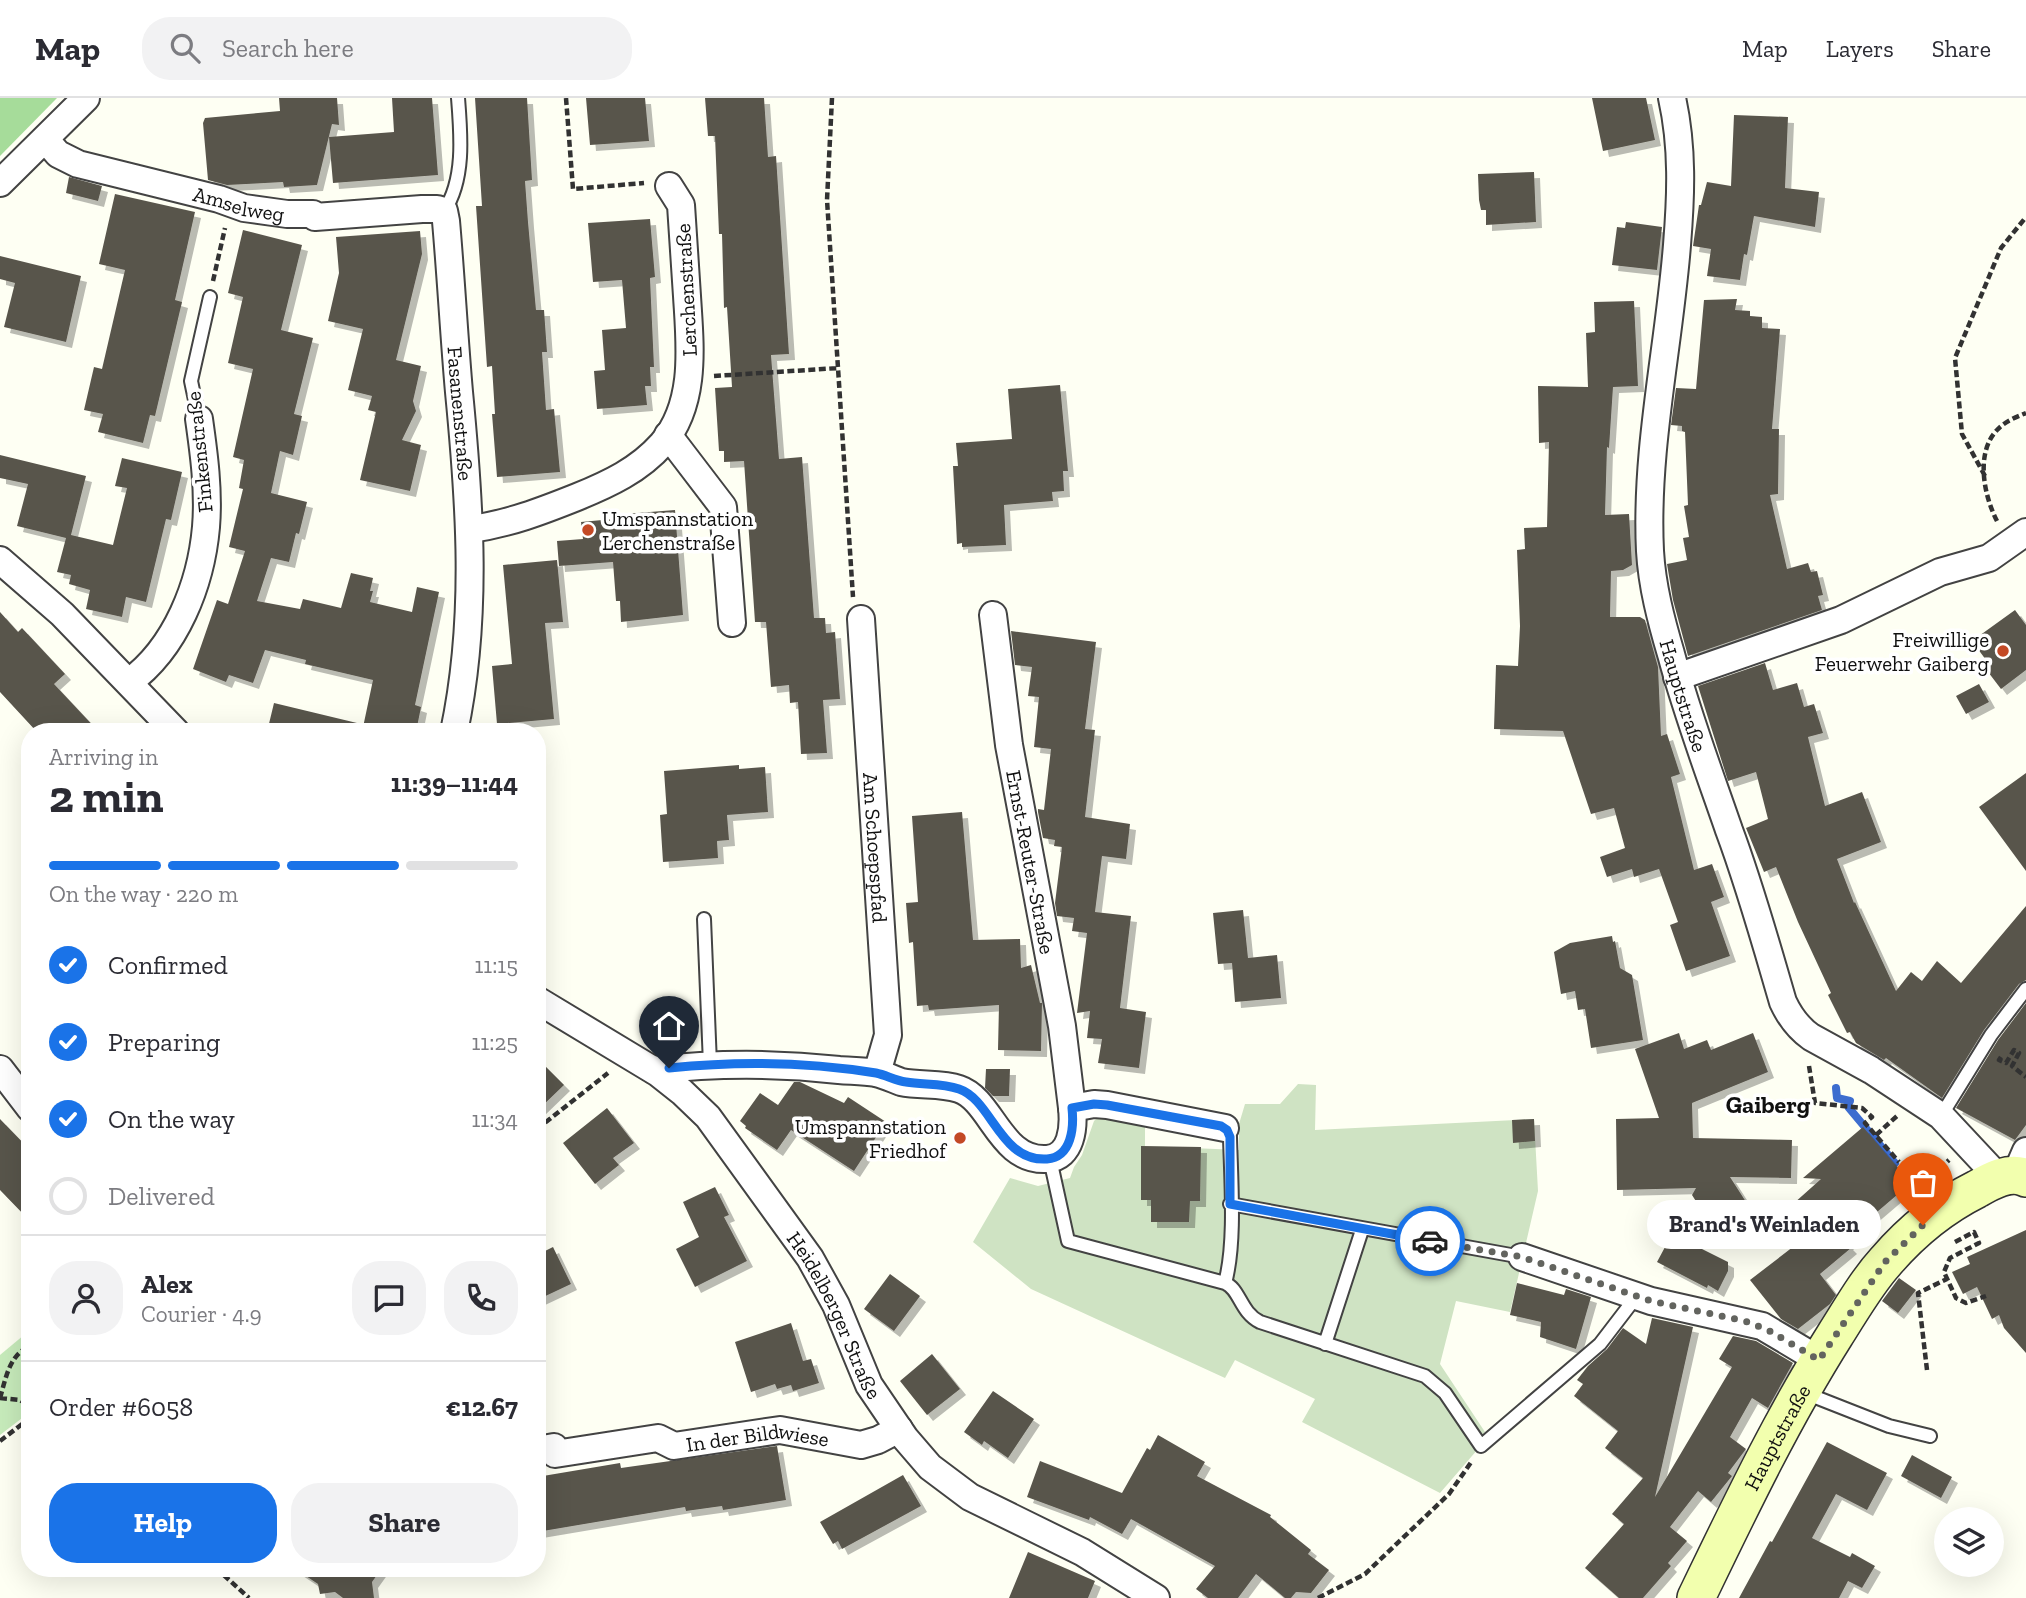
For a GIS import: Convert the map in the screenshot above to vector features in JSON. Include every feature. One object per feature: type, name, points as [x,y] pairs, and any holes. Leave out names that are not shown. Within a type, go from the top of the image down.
[{"type":"main road","name":"Hauptstraße","points":[[1696,1598],[1751,1485],[1801,1392],[1866,1287],[1899,1247],[1942,1211],[1975,1190],[2017,1170]]},
{"type":"street","points":[[0,183],[86,98]]},
{"type":"street","name":"Hauptstraße","points":[[1672,98],[1679,135],[1681,203],[1675,277],[1656,426],[1649,527],[1656,597],[1677,677],[1742,864],[1787,1010],[1802,1031],[1871,1070],[2017,1170]]},
{"type":"street","name":"Amselweg","points":[[45,139],[58,154],[78,164],[262,211],[313,214],[316,217],[429,209],[444,211]]},
{"type":"street","name":"Lerchenstraße","points":[[471,529],[524,518],[621,478],[653,452],[668,435],[681,409],[689,379],[691,352],[681,205],[669,186]]},
{"type":"street","name":"Fasanenstraße","points":[[444,211],[471,529],[468,638],[464,681],[456,723]]},
{"type":"street","name":"Finkenstraße","points":[[129,682],[153,661],[168,640],[180,619],[195,580],[206,524],[206,487],[199,419]]},
{"type":"street","points":[[668,435],[723,507],[732,624]]},
{"type":"street","points":[[1677,677],[1829,625],[1940,572],[1989,558],[2018,537]]},
{"type":"street","points":[[0,560],[47,600],[168,723]]},
{"type":"street","name":"Ernst-Reuter-Straße","points":[[993,615],[1009,745],[1062,1026],[1072,1108],[1073,1129],[1070,1140],[1062,1153],[1049,1159]]},
{"type":"street","name":"Am Schoepspfad","points":[[861,620],[888,1035],[877,1073]]},
{"type":"street","name":"Heidelberger Straße","points":[[546,1005],[670,1081],[708,1117],[799,1240],[830,1293],[869,1385],[899,1429],[930,1467],[957,1489],[1008,1518],[1082,1552],[1156,1598]]},
{"type":"street","points":[[654,1070],[710,1064],[773,1064],[877,1073],[903,1082],[956,1088],[967,1092],[1010,1144],[1027,1155],[1049,1159]]},
{"type":"street","points":[[0,1069],[21,1096]]},
{"type":"street","points":[[1072,1108],[1094,1104],[1107,1105],[1225,1128]]},
{"type":"street","points":[[1522,1257],[1636,1297],[1762,1326],[1819,1360]]},
{"type":"street","name":"In der Bildwiese","points":[[546,1448],[554,1447],[555,1454],[658,1438],[674,1446],[780,1430],[861,1445],[899,1429]]},
{"type":"lane","name":"Fasanenstraße","points":[[444,211],[456,188],[460,140],[458,98]]},
{"type":"lane","name":"Finkenstraße","points":[[199,419],[191,381],[210,297]]},
{"type":"lane","points":[[704,919],[710,1064]]},
{"type":"lane","points":[[1941,1116],[1991,1035],[2026,989]]},
{"type":"lane","points":[[1224,1283],[1229,1253],[1230,1204],[1230,1137],[1225,1128]]},
{"type":"lane","points":[[1049,1159],[1068,1241],[1224,1283],[1231,1286],[1243,1309],[1253,1319],[1429,1378],[1449,1398],[1482,1446],[1600,1344],[1636,1297]]},
{"type":"lane","points":[[1230,1204],[1522,1257]]},
{"type":"lane","points":[[1325,1344],[1362,1230]]},
{"type":"lane","points":[[1801,1392],[1889,1426],[1930,1436]]},
{"type":"path","points":[[566,98],[573,189],[641,183]]},
{"type":"path","points":[[832,98],[827,200],[855,616],[861,620]]},
{"type":"path","points":[[210,297],[230,204]]},
{"type":"path","points":[[1985,476],[1962,434],[1955,358],[2001,248],[2026,217]]},
{"type":"path","points":[[715,376],[839,368]]},
{"type":"path","points":[[2018,537],[1987,500],[1985,476],[1988,446],[1995,431],[2026,412]]},
{"type":"path","points":[[2003,1053],[1999,1060],[2006,1063],[2014,1049],[2020,1053],[2012,1066],[2026,1077]]},
{"type":"path","points":[[546,1122],[631,1055]]},
{"type":"path","points":[[1808,1061],[1815,1103],[1863,1108],[1872,1117],[1865,1123],[1899,1162]]},
{"type":"path","points":[[1952,1244],[1974,1233],[1979,1243],[1950,1258],[1944,1272],[1956,1297],[1966,1303],[1986,1296]]},
{"type":"path","points":[[1927,1370],[1918,1293],[1947,1279]]},
{"type":"path","points":[[21,1351],[13,1360],[0,1398],[21,1401]]},
{"type":"path","points":[[0,1441],[21,1425]]},
{"type":"path","points":[[1318,1598],[1365,1574],[1449,1494],[1482,1446]]},
{"type":"path","points":[[226,1577],[249,1598]]},
{"type":"green space","points":[[0,98],[57,98],[0,156]]},
{"type":"green space","points":[[1298,1084],[1316,1085],[1315,1130],[1534,1119],[1538,1191],[1510,1312],[1456,1301],[1440,1364],[1485,1432],[1474,1441],[1478,1449],[1440,1493],[1302,1422],[1315,1399],[1235,1360],[1225,1378],[1031,1289],[973,1242],[1010,1178],[1038,1186],[1070,1178],[1097,1118],[1145,1122],[1145,1146],[1239,1150],[1239,1124],[1245,1104],[1280,1104]]},
{"type":"green space","points":[[21,1338],[21,1419],[0,1435],[0,1355]]},
{"type":"building","points":[[279,98],[337,98],[339,125],[332,124],[317,185],[284,187],[283,182],[227,185],[208,180],[203,123],[205,118],[280,111]]},
{"type":"building","points":[[392,98],[432,98],[438,175],[333,183],[329,137],[394,132]]},
{"type":"building","points":[[475,98],[527,98],[532,180],[525,181],[528,222],[536,310],[544,310],[547,352],[542,352],[546,410],[554,409],[560,472],[497,477],[492,414],[495,414],[492,366],[487,367],[476,206],[482,206]]},
{"type":"building","points":[[586,98],[645,98],[649,141],[590,145]]},
{"type":"building","points":[[705,98],[764,98],[768,157],[776,156],[789,354],[771,355],[779,459],[802,457],[814,618],[825,618],[826,633],[835,632],[840,699],[823,700],[827,753],[801,754],[798,702],[790,703],[789,685],[771,687],[766,622],[755,622],[744,461],[724,462],[724,451],[719,451],[715,388],[732,387],[727,307],[724,308],[715,136],[708,136]]},
{"type":"building","points":[[1592,98],[1646,98],[1655,140],[1603,151]]},
{"type":"building","points":[[1734,115],[1788,117],[1785,188],[1819,192],[1815,227],[1754,216],[1740,280],[1707,276],[1711,249],[1693,246],[1699,205],[1707,182],[1731,186]]},
{"type":"building","points":[[1534,172],[1536,222],[1486,225],[1486,210],[1481,210],[1479,200],[1478,174]]},
{"type":"building","points":[[69,177],[102,186],[98,201],[66,193]]},
{"type":"building","points":[[115,194],[195,212],[175,300],[182,302],[155,416],[150,415],[143,443],[98,432],[103,414],[84,410],[94,367],[102,369],[125,270],[99,264]]},
{"type":"building","points":[[650,219],[655,277],[650,278],[654,367],[650,367],[651,386],[645,386],[647,405],[597,409],[594,371],[605,370],[602,330],[626,328],[622,280],[593,282],[588,223]]},
{"type":"building","points":[[1626,222],[1662,227],[1657,270],[1612,265],[1617,227],[1625,228]]},
{"type":"building","points":[[243,230],[302,245],[281,330],[313,338],[294,414],[302,416],[293,455],[280,451],[271,493],[307,502],[289,562],[271,558],[257,601],[300,609],[303,599],[341,608],[351,573],[373,578],[370,602],[412,612],[417,587],[439,592],[415,705],[421,707],[418,723],[364,723],[373,680],[305,664],[306,660],[265,650],[253,683],[229,675],[226,682],[193,669],[217,600],[228,604],[245,551],[229,547],[243,489],[239,488],[244,460],[233,457],[253,369],[228,363],[243,297],[228,293]]},
{"type":"building","points":[[420,231],[422,254],[396,360],[421,366],[413,401],[416,411],[402,440],[421,445],[410,491],[360,480],[376,412],[368,410],[372,396],[348,390],[363,329],[328,321],[339,273],[336,237]]},
{"type":"building","points":[[0,256],[81,276],[66,342],[4,327],[15,283],[0,279]]},
{"type":"building","points":[[1737,299],[1735,310],[1750,311],[1750,316],[1762,317],[1762,328],[1780,329],[1772,429],[1779,429],[1778,494],[1770,495],[1787,569],[1808,563],[1811,572],[1817,571],[1823,595],[1818,596],[1822,610],[1688,656],[1673,600],[1667,564],[1687,560],[1683,538],[1689,537],[1684,506],[1688,505],[1685,432],[1682,431],[1682,426],[1671,425],[1676,388],[1696,389],[1704,300]]},
{"type":"building","points":[[1634,301],[1638,386],[1613,387],[1609,448],[1607,447],[1605,515],[1629,514],[1632,565],[1623,570],[1611,571],[1610,617],[1640,617],[1645,620],[1658,667],[1661,736],[1667,734],[1680,774],[1671,777],[1694,870],[1712,864],[1724,897],[1711,902],[1730,956],[1686,971],[1670,925],[1678,922],[1659,869],[1634,877],[1632,869],[1607,877],[1600,857],[1625,848],[1614,808],[1591,814],[1563,731],[1494,729],[1496,665],[1518,666],[1520,626],[1517,550],[1525,549],[1524,528],[1547,527],[1549,442],[1539,443],[1538,386],[1588,387],[1586,333],[1595,332],[1594,302]]},
{"type":"building","points":[[1060,385],[1068,471],[1063,471],[1064,491],[1052,492],[1053,501],[1004,505],[1006,545],[962,547],[962,543],[957,544],[953,466],[958,466],[956,443],[1012,439],[1008,389]]},
{"type":"building","points":[[0,455],[86,476],[71,535],[113,545],[127,488],[115,486],[122,458],[182,472],[171,520],[166,519],[146,602],[126,597],[122,617],[86,609],[90,590],[69,584],[71,575],[57,572],[66,538],[17,526],[28,484],[0,478]]},
{"type":"building","points":[[675,510],[683,615],[621,622],[620,601],[616,601],[613,562],[559,566],[557,541],[583,539],[581,522],[613,519],[612,515]]},
{"type":"building","points":[[557,560],[563,622],[545,623],[554,719],[497,723],[492,666],[512,664],[503,565]]},
{"type":"building","name":"Freiwillige Feuerwehr Gaiberg","points":[[2015,610],[2026,625],[2026,670],[2001,689],[1982,664],[1986,660],[1972,641]]},
{"type":"building","points":[[0,612],[18,632],[22,628],[65,674],[54,684],[91,723],[29,723],[0,692]]},
{"type":"building","points":[[1011,631],[1096,642],[1085,729],[1095,730],[1085,817],[1130,824],[1126,859],[1102,856],[1095,912],[1131,916],[1120,1008],[1146,1012],[1139,1068],[1098,1063],[1102,1039],[1087,1038],[1090,1011],[1077,1013],[1087,933],[1072,931],[1074,918],[1057,916],[1055,903],[1062,847],[1054,846],[1055,840],[1043,838],[1038,812],[1038,809],[1044,810],[1051,749],[1034,747],[1039,697],[1028,696],[1032,667],[1015,665]]},
{"type":"building","points":[[1765,663],[1773,690],[1797,683],[1804,707],[1814,704],[1823,733],[1808,737],[1825,806],[1862,792],[1881,842],[1837,859],[1854,903],[1896,991],[1911,972],[1922,981],[1937,961],[1961,983],[2026,906],[2026,980],[2019,984],[1984,1030],[1942,1098],[1886,1058],[1884,1060],[1856,1043],[1850,1032],[1847,1033],[1828,995],[1831,993],[1776,867],[1764,872],[1746,828],[1768,819],[1756,772],[1728,781],[1698,686]]},
{"type":"building","points":[[1979,684],[1989,702],[1966,714],[1956,696]]},
{"type":"building","points":[[274,703],[357,723],[269,723]]},
{"type":"building","points":[[739,765],[739,769],[765,767],[768,812],[727,815],[729,840],[717,841],[718,858],[663,862],[660,815],[667,814],[664,771]]},
{"type":"building","points":[[2026,773],[2026,871],[1979,807]]},
{"type":"building","points":[[962,812],[973,940],[1020,939],[1021,968],[1031,965],[1042,1003],[1041,1051],[998,1050],[999,1005],[929,1010],[928,1005],[917,1006],[913,942],[909,943],[906,903],[918,902],[912,816]]},
{"type":"building","points":[[1243,910],[1248,958],[1277,955],[1281,998],[1235,1002],[1232,963],[1218,964],[1213,913]]},
{"type":"building","points":[[1612,936],[1620,968],[1632,975],[1643,1040],[1591,1048],[1585,1009],[1578,1010],[1575,991],[1561,994],[1554,952],[1570,943]]},
{"type":"building","points":[[2026,1003],[2026,1125],[2015,1140],[1956,1108],[1998,1040]]},
{"type":"building","points":[[1679,1033],[1684,1049],[1707,1040],[1711,1050],[1753,1033],[1768,1072],[1692,1103],[1693,1138],[1792,1140],[1791,1178],[1730,1177],[1748,1205],[1713,1228],[1692,1195],[1696,1188],[1617,1190],[1616,1119],[1659,1118],[1635,1049]]},
{"type":"building","points":[[546,1067],[564,1085],[546,1102]]},
{"type":"building","points":[[986,1069],[1010,1069],[1009,1096],[993,1096],[985,1088]]},
{"type":"building","points":[[794,1082],[800,1082],[844,1103],[848,1097],[886,1122],[854,1171],[791,1130],[777,1150],[745,1128],[740,1121],[760,1093],[778,1105]]},
{"type":"building","points":[[607,1108],[634,1143],[613,1158],[619,1165],[595,1184],[563,1143]]},
{"type":"building","points":[[0,1119],[21,1141],[21,1212],[0,1190]]},
{"type":"building","points":[[1534,1119],[1535,1141],[1513,1143],[1512,1120]]},
{"type":"building","points":[[1863,1127],[1911,1183],[1870,1218],[1873,1222],[1847,1244],[1851,1248],[1820,1274],[1836,1295],[1830,1304],[1798,1329],[1781,1319],[1750,1280],[1815,1230],[1793,1204],[1821,1179],[1803,1178]]},
{"type":"building","points":[[1141,1146],[1201,1147],[1200,1201],[1190,1201],[1189,1222],[1151,1222],[1151,1200],[1141,1200]]},
{"type":"building","points":[[715,1187],[729,1215],[724,1217],[747,1261],[695,1287],[676,1249],[699,1237],[683,1202]]},
{"type":"building","points":[[2026,1230],[2026,1353],[2004,1328],[1999,1315],[1992,1319],[1977,1287],[1963,1294],[1952,1272],[1970,1264],[1967,1257]]},
{"type":"building","points":[[1672,1234],[1728,1262],[1728,1271],[1718,1291],[1657,1262]]},
{"type":"building","points":[[553,1247],[571,1284],[546,1296],[546,1250]]},
{"type":"building","points":[[890,1274],[920,1296],[894,1331],[864,1309]]},
{"type":"building","points":[[1899,1278],[1916,1290],[1898,1313],[1882,1301]]},
{"type":"building","points":[[1517,1283],[1564,1295],[1566,1289],[1591,1297],[1576,1349],[1540,1337],[1541,1322],[1510,1315]]},
{"type":"building","points":[[1652,1318],[1693,1327],[1655,1497],[1732,1367],[1719,1359],[1733,1336],[1756,1341],[1793,1363],[1768,1408],[1752,1398],[1730,1437],[1746,1449],[1728,1473],[1732,1476],[1711,1502],[1698,1491],[1670,1527],[1687,1541],[1668,1563],[1671,1566],[1643,1598],[1619,1598],[1585,1568],[1624,1524],[1612,1514],[1643,1478],[1605,1448],[1618,1431],[1574,1396],[1583,1384],[1577,1380],[1623,1328],[1646,1344]]},
{"type":"building","points":[[791,1323],[803,1361],[811,1359],[819,1383],[793,1391],[791,1385],[777,1389],[775,1384],[751,1392],[735,1342]]},
{"type":"building","points":[[932,1354],[960,1389],[927,1415],[900,1381]]},
{"type":"building","points":[[993,1391],[1034,1419],[1008,1458],[984,1441],[982,1445],[964,1432]]},
{"type":"building","points":[[1158,1435],[1205,1462],[1197,1476],[1271,1515],[1270,1517],[1311,1550],[1308,1554],[1329,1570],[1311,1593],[1296,1592],[1291,1598],[1285,1598],[1256,1574],[1238,1598],[1208,1598],[1196,1589],[1215,1566],[1131,1519],[1122,1534],[1090,1517],[1089,1520],[1027,1497],[1040,1461],[1122,1493],[1147,1448],[1150,1450]]},
{"type":"building","points":[[1827,1442],[1887,1473],[1867,1510],[1836,1494],[1812,1538],[1850,1557],[1852,1553],[1875,1566],[1862,1588],[1848,1581],[1839,1598],[1739,1598],[1770,1541],[1772,1542]]},
{"type":"building","points":[[777,1446],[786,1500],[723,1510],[722,1506],[686,1511],[685,1507],[546,1530],[546,1475],[620,1463],[621,1468]]},
{"type":"building","points":[[1912,1455],[1952,1477],[1941,1498],[1901,1476]]},
{"type":"building","points":[[903,1475],[921,1506],[842,1549],[838,1541],[833,1544],[820,1522]]},
{"type":"building","points":[[1028,1552],[1095,1581],[1088,1598],[1009,1598]]},
{"type":"building","points":[[308,1577],[376,1577],[372,1582],[374,1598],[343,1598],[335,1592],[320,1594],[318,1584]]},
{"type":"waterway","points":[[1836,1088],[1837,1098],[1850,1101],[1849,1103]]},
{"type":"waterway","points":[[1849,1108],[1895,1163]]},
{"type":"way so far","points":[[1430,1241],[1522,1257],[1636,1297],[1762,1326],[1819,1360],[1885,1262],[1923,1225]]},
{"type":"place","name":"Umspannstation Lerchenstraße","points":[[588,530]]},
{"type":"place","name":"Freiwillige Feuerwehr Gaiberg","points":[[2003,651]]},
{"type":"place","name":"Umspannstation Friedhof","points":[[960,1138]]},
{"type":"place","name":"Brand's Weinladen","points":[[1923,1225]]},
{"type":"district","name":"Gaiberg","points":[[1768,1104]]},
{"type":"route","points":[[669,1068],[710,1064],[773,1064],[877,1073],[903,1082],[956,1088],[967,1092],[973,1098],[1010,1144],[1027,1155],[1041,1159],[1055,1157],[1066,1147],[1073,1129],[1072,1108],[1094,1104],[1107,1105],[1221,1126],[1227,1130],[1230,1137],[1230,1204],[1430,1241]]}]
